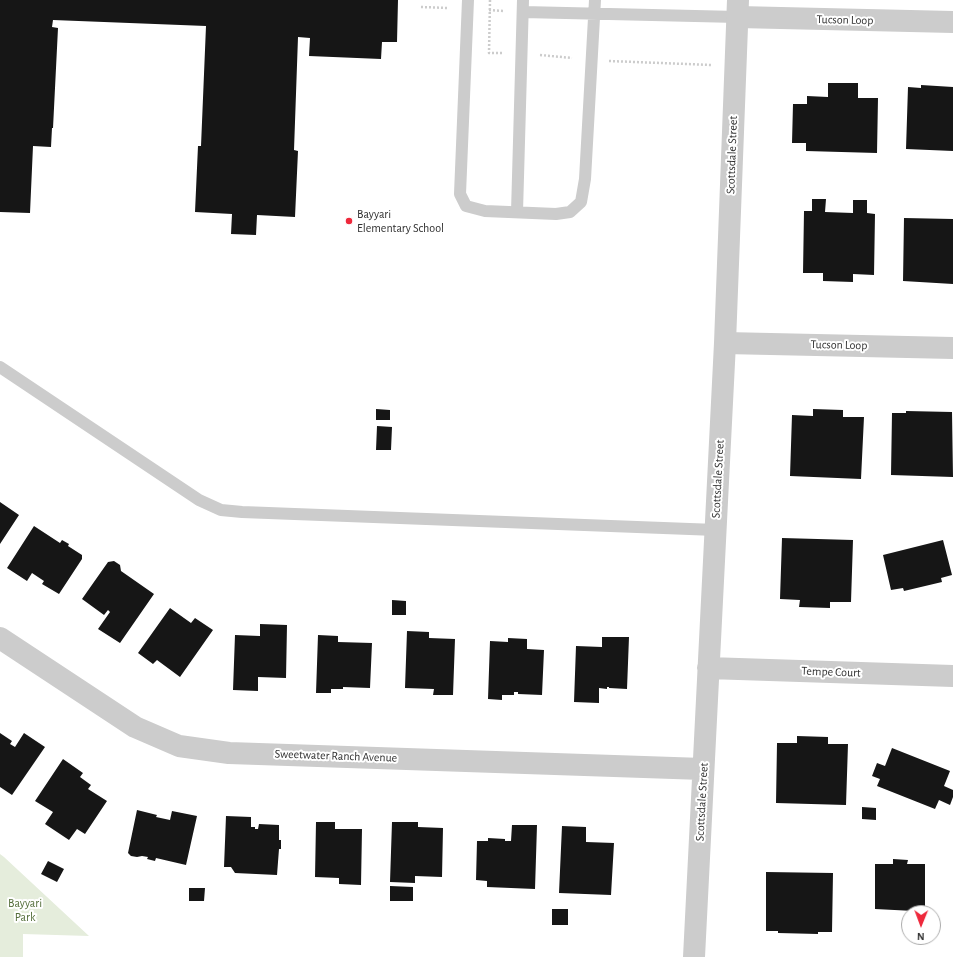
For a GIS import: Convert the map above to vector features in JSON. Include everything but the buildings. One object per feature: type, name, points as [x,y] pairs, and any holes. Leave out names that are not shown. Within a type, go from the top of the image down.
[{"type":"street","name":"Tucson Loop","points":[[738,9],[953,22]]},
{"type":"street","name":"Scottsdale Street","points":[[694,957],[725,343],[738,9]]},
{"type":"street","name":"Tucson Loop","points":[[725,343],[953,348]]},
{"type":"street","name":"Sweetwater Ranch Avenue","points":[[0,638],[135,727],[179,746],[229,753],[703,769]]},
{"type":"street","name":"Tempe Court","points":[[708,668],[953,676]]},
{"type":"lane","points":[[468,0],[460,194],[466,206],[485,211],[556,214],[570,212],[581,202],[584,179],[595,0]]},
{"type":"lane","points":[[517,212],[523,6],[594,14],[738,9]]},
{"type":"lane","points":[[0,367],[198,500],[221,510],[716,530]]},
{"type":"path","points":[[489,10],[490,0]]},
{"type":"green space","name":"Bayyari Park","points":[[0,854],[89,936],[23,934],[23,957],[0,957]]},
{"type":"place","name":"Bayyari Elementary School","points":[[349,221]]}]
